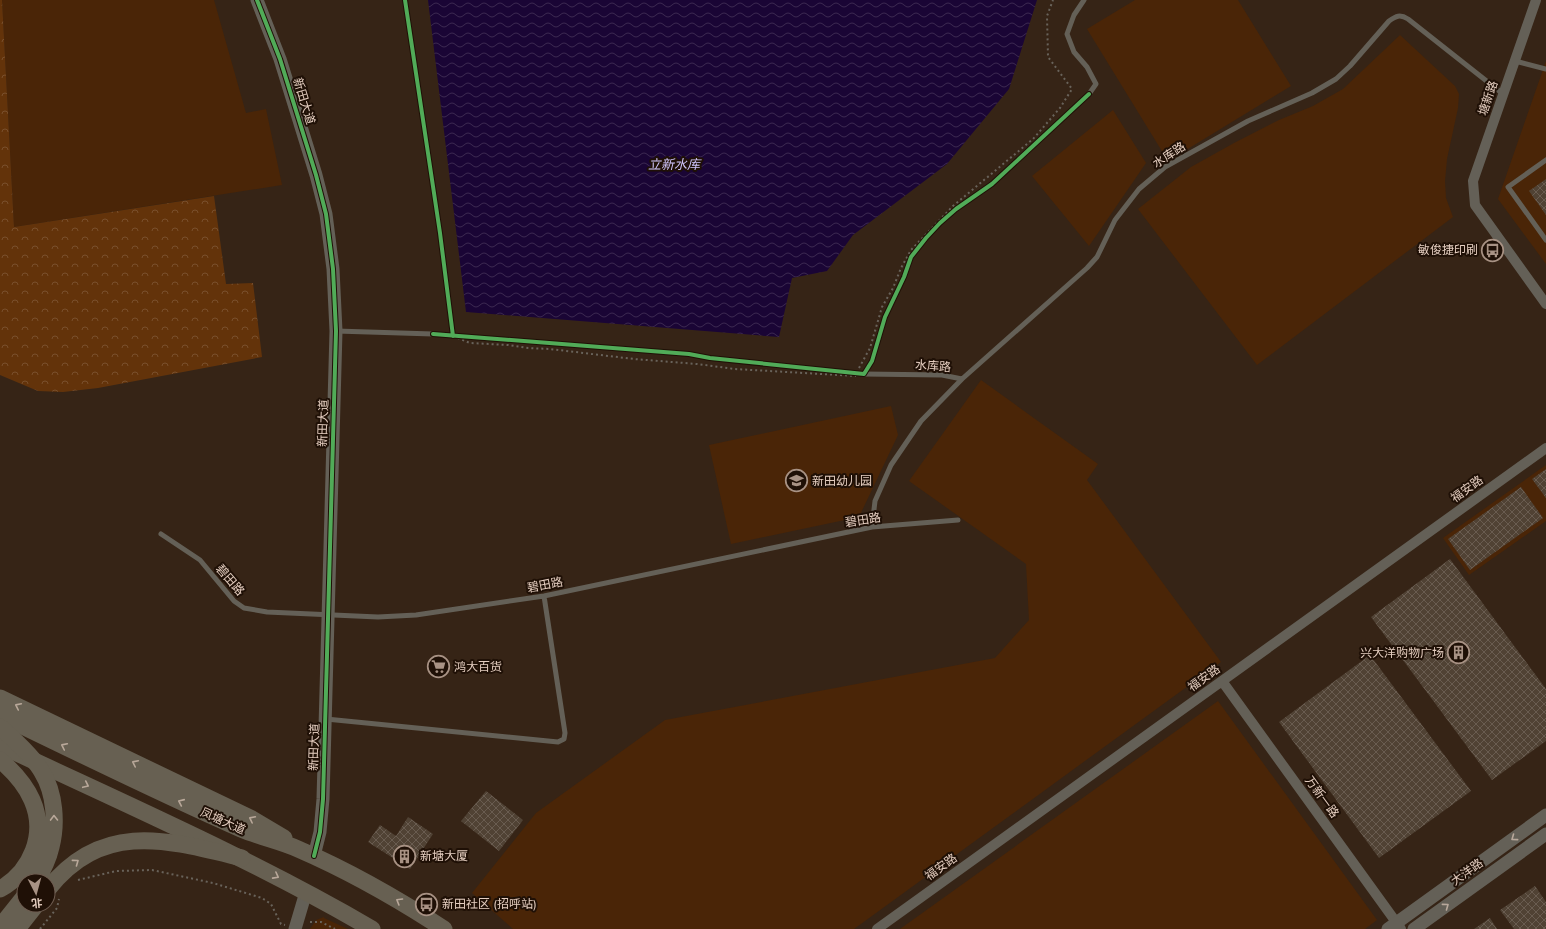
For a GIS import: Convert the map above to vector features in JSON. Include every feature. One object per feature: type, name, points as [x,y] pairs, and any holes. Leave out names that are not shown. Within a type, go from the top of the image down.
[{"type":"main road","points":[[0,698],[252,819],[297,848]]},
{"type":"main road","name":"凤塘大道","points":[[0,715],[174,799],[255,835],[297,848],[314,856],[395,898],[444,929]]},
{"type":"main road","points":[[0,727],[11,735],[42,772],[50,790],[54,830],[52,847],[40,873]]},
{"type":"main road","name":"凤塘大道","points":[[0,745],[242,858],[372,929]]},
{"type":"main road","points":[[0,760],[14,772],[32,800],[37,815],[38,831],[36,847],[29,862],[10,884],[0,889]]},
{"type":"main road","points":[[56,881],[67,869],[80,859],[96,850],[126,842],[163,841],[185,844],[242,858]]},
{"type":"main road","points":[[0,927],[16,907]]},
{"type":"main road","points":[[17,929],[30,913]]},
{"type":"street","name":"新田大道","points":[[258,0],[280,58],[316,175],[324,208],[333,269],[336,330],[322,816],[314,856]]},
{"type":"street","name":"塘新路","points":[[1536,0],[1473,181],[1475,205],[1546,304]]},
{"type":"street","name":"福安路","points":[[877,929],[1546,448]]},
{"type":"street","name":"万新一路","points":[[1222,681],[1395,927]]},
{"type":"street","name":"大洋路","points":[[1395,927],[1546,815]]},
{"type":"street","name":"大洋路","points":[[1414,929],[1546,834]]},
{"type":"street","points":[[292,927],[306,892]]},
{"type":"lane","points":[[1084,0],[1074,15],[1067,34],[1074,52],[1087,67],[1096,84],[1089,94]]},
{"type":"lane","name":"水库路","points":[[864,374],[942,375],[962,379],[1087,268],[1097,257],[1115,220],[1139,189],[1165,167],[1242,124],[1312,93],[1336,79],[1350,66],[1389,21],[1397,16],[1403,16],[1408,19],[1503,94]]},
{"type":"lane","points":[[1515,60],[1546,69]]},
{"type":"lane","points":[[1546,160],[1508,187],[1546,240]]},
{"type":"lane","points":[[336,330],[433,334]]},
{"type":"lane","points":[[872,527],[875,501],[891,466],[921,420],[962,379]]},
{"type":"lane","name":"碧田路","points":[[161,534],[200,560],[234,601],[244,608],[267,612],[378,617],[416,615],[544,596],[872,527],[958,520]]},
{"type":"lane","points":[[325,719],[558,742],[564,739],[565,733],[544,596]]},
{"type":"path","points":[[453,336],[470,343],[550,349],[634,360],[697,364],[735,369],[856,376],[860,365],[870,348],[882,307],[911,250],[953,206],[1033,139],[1060,108],[1072,89],[1048,57],[1047,16],[1053,0]]},
{"type":"path","points":[[1028,150],[1039,140]]},
{"type":"path","points":[[909,264],[912,256],[940,223],[968,200]]},
{"type":"path","points":[[452,328],[453,336]]},
{"type":"path","points":[[875,348],[881,329]]},
{"type":"path","points":[[433,334],[470,337]]},
{"type":"path","points":[[482,338],[518,341]]},
{"type":"path","points":[[823,369],[858,373]]},
{"type":"path","points":[[75,881],[116,871],[152,870],[213,883],[262,898],[271,904],[281,924],[292,927]]},
{"type":"path","points":[[308,922],[321,922],[335,929]]},
{"type":"shaded area","points":[[2,0],[214,0],[246,113],[266,109],[282,185],[14,227]]},
{"type":"shaded area","points":[[1135,0],[1238,0],[1291,86],[1168,161],[1087,29]]},
{"type":"shaded area","points":[[1400,35],[1455,86],[1459,94],[1458,108],[1447,159],[1445,181],[1446,198],[1453,217],[1257,365],[1138,209],[1191,167],[1234,143],[1279,120],[1313,106],[1343,89]]},
{"type":"shaded area","points":[[1546,61],[1546,264],[1498,199]]},
{"type":"shaded area","points":[[1113,110],[1146,163],[1089,246],[1032,176]]},
{"type":"shaded area","points":[[981,380],[1098,464],[1087,480],[1221,662],[854,929],[513,929],[472,893],[536,813],[665,720],[995,658],[1029,620],[1026,564],[909,481]]},
{"type":"shaded area","name":"新田幼儿园","points":[[891,406],[898,435],[859,517],[731,544],[709,445]]},
{"type":"shaded area","points":[[1546,465],[1546,521],[1469,575],[1443,538]]},
{"type":"shaded area","points":[[1218,701],[1377,920],[1365,929],[900,929]]},
{"type":"shaded area","points":[[324,917],[348,929],[310,929],[316,920]]},
{"type":"green space","points":[[0,0],[2,0],[14,227],[214,196],[226,284],[253,283],[262,357],[98,388],[63,392],[38,391],[0,375]]},
{"type":"water","name":"立新水库","points":[[428,0],[1037,0],[1009,89],[947,164],[853,235],[827,271],[792,278],[779,337],[466,312]]},
{"type":"building","points":[[1546,179],[1546,215],[1529,191]]},
{"type":"building","points":[[1546,469],[1546,498],[1532,479]]},
{"type":"building","points":[[1521,487],[1543,518],[1470,570],[1448,539]]},
{"type":"building","name":"兴大洋购物广场","points":[[1450,559],[1546,689],[1546,741],[1492,780],[1371,617]]},
{"type":"building","points":[[1370,655],[1471,791],[1379,858],[1279,722]]},
{"type":"building","points":[[486,791],[523,820],[499,851],[461,821]]},
{"type":"building","name":"新塘大厦","points":[[408,817],[433,834],[410,869],[368,842],[380,825],[396,836]]},
{"type":"building","points":[[1535,886],[1546,902],[1546,929],[1514,929],[1500,910]]},
{"type":"building","points":[[1490,918],[1497,929],[1474,929]]},
{"type":"cycle path","points":[[257,0],[280,59],[316,175],[326,214],[333,269],[336,331],[323,799],[320,832],[314,856]]},
{"type":"cycle path","points":[[405,0],[440,233],[453,336]]},
{"type":"cycle path","points":[[433,334],[689,354],[710,358],[864,374],[872,361],[885,317],[904,277],[911,257],[926,238],[956,209],[992,184],[1089,94]]},
{"type":"place","name":"敏俊捷印刷","points":[[1493,250]]},
{"type":"place","name":"新田幼儿园","points":[[797,481]]},
{"type":"place","name":"兴大洋购物广场","points":[[1459,653]]},
{"type":"place","name":"鸿大百货","points":[[438,667]]},
{"type":"place","name":"新塘大厦","points":[[404,856]]},
{"type":"place","name":"新田社区 (招呼站)","points":[[427,904]]}]
